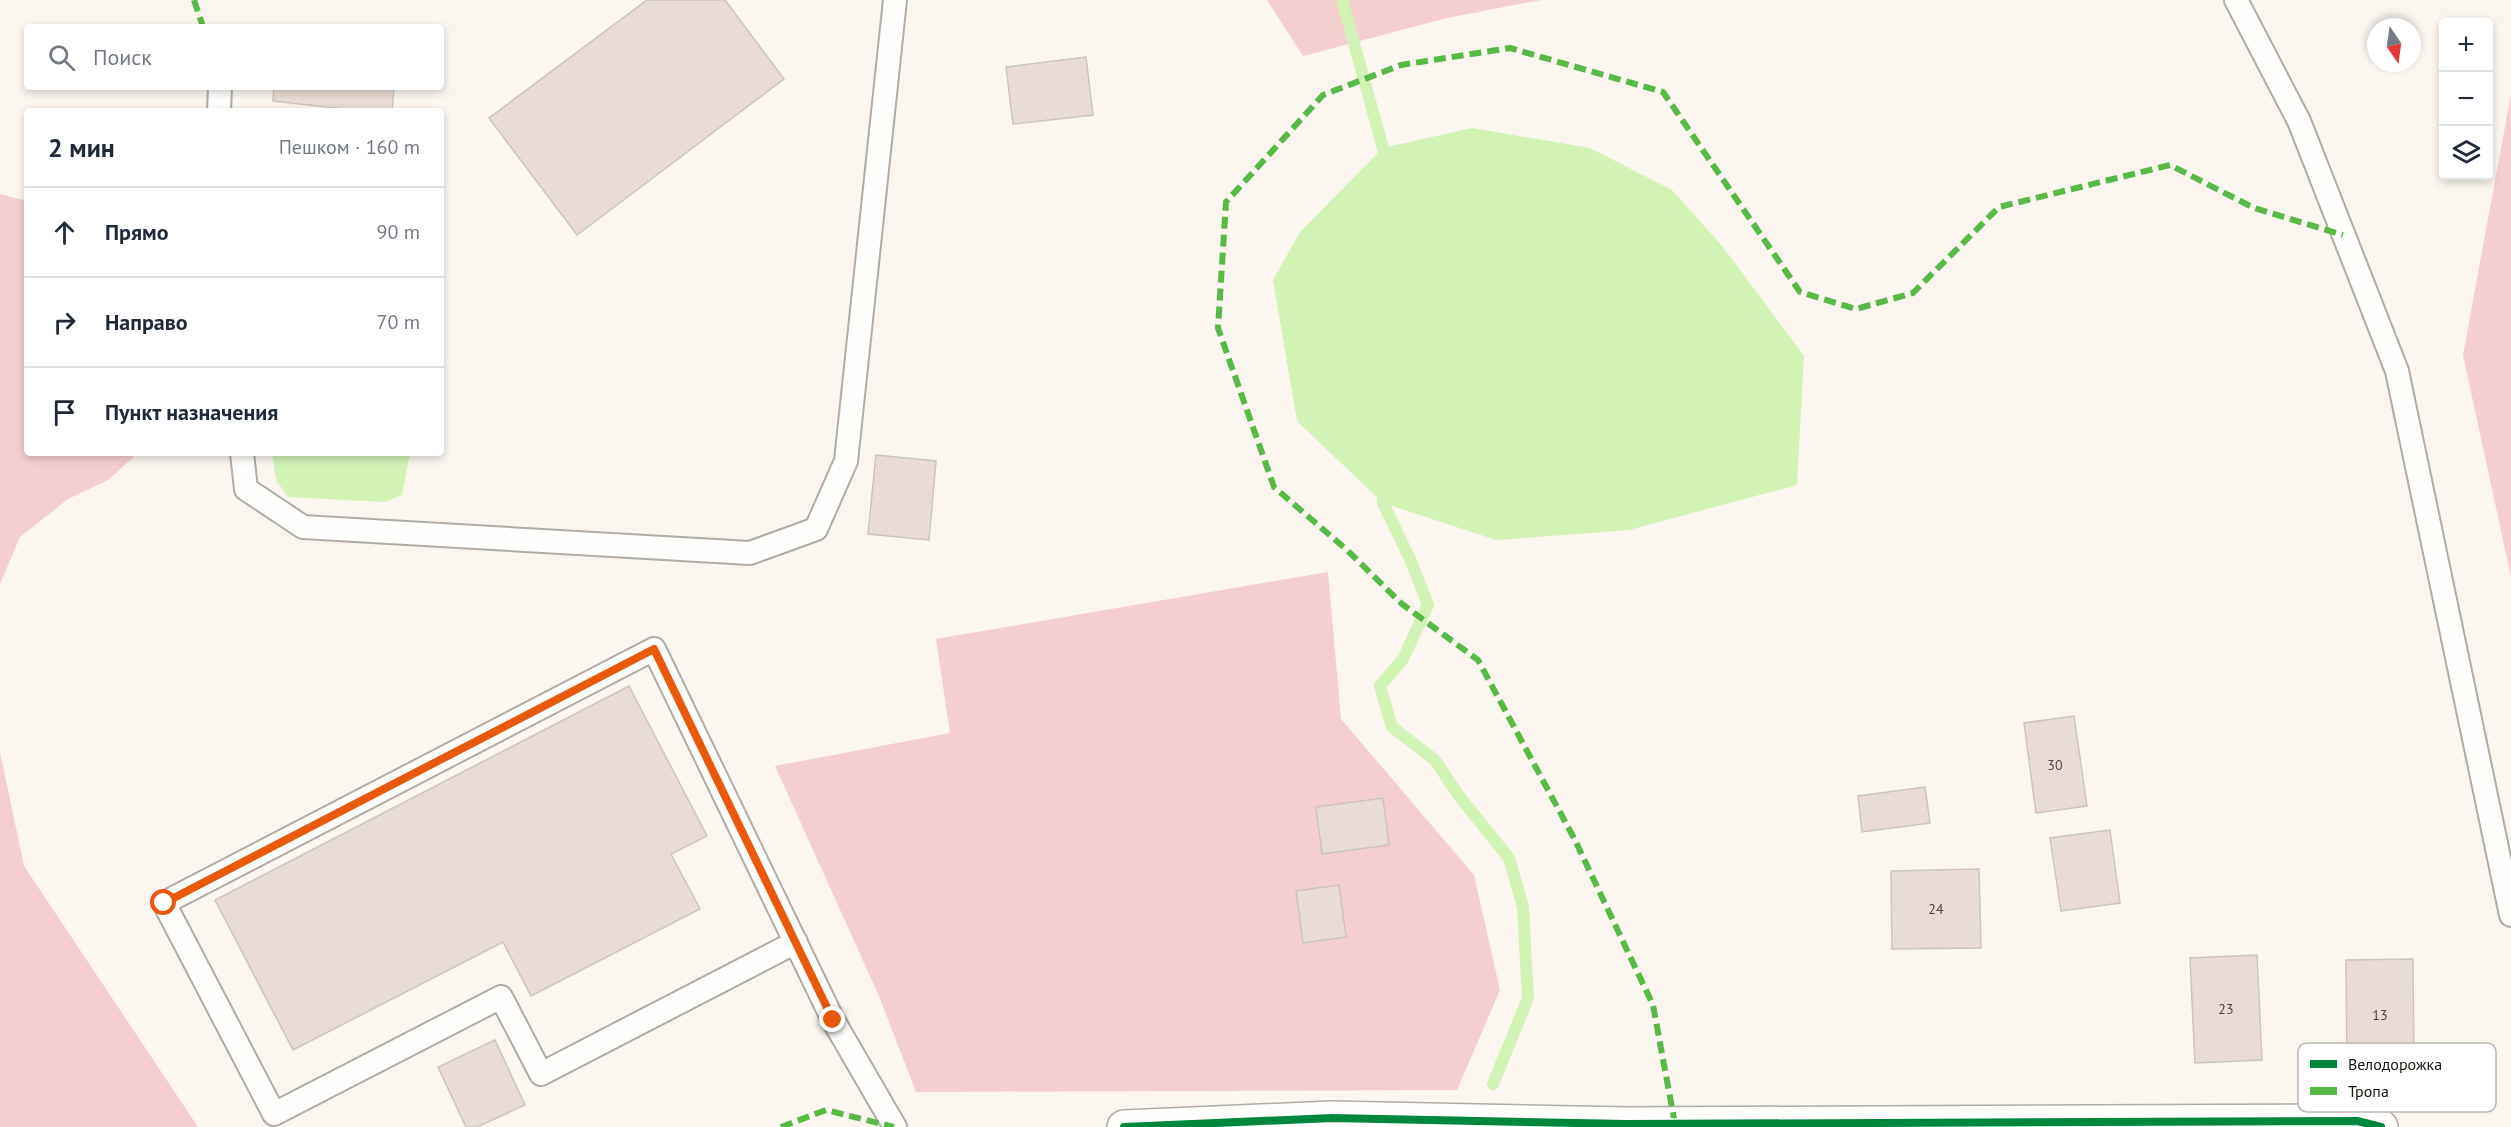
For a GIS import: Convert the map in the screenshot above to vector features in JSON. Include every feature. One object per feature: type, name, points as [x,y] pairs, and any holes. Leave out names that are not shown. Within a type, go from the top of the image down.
[{"type":"street","points":[[1124,1127],[1332,1118],[1626,1124],[2357,1121],[2381,1127]]},
{"type":"lane","points":[[242,456],[246,489],[303,527],[750,554],[816,529],[846,461],[895,0]]},
{"type":"lane","points":[[2236,0],[2299,121],[2397,371],[2511,915]]},
{"type":"lane","points":[[219,108],[220,90]]},
{"type":"lane","points":[[795,942],[541,1074],[501,997],[274,1114],[164,903],[654,649],[833,1020],[895,1127]]},
{"type":"shaded area","points":[[1267,0],[1541,0],[1447,18],[1303,56]]},
{"type":"shaded area","points":[[2511,94],[2511,577],[2463,355]]},
{"type":"shaded area","points":[[1472,128],[1590,148],[1672,190],[1723,247],[1804,356],[1797,485],[1629,530],[1496,540],[1383,503],[1297,421],[1273,280],[1300,232],[1383,148]]},
{"type":"shaded area","points":[[0,194],[24,200],[24,456],[135,456],[108,480],[68,499],[20,537],[0,584]]},
{"type":"shaded area","points":[[272,456],[409,456],[402,495],[385,502],[288,497],[276,480]]},
{"type":"shaded area","points":[[1328,572],[1341,719],[1474,875],[1500,990],[1457,1090],[916,1092],[879,996],[775,766],[950,733],[936,639]]},
{"type":"shaded area","points":[[0,752],[24,866],[198,1127],[0,1127]]},
{"type":"building","points":[[647,0],[725,0],[784,79],[577,235],[489,118]]},
{"type":"building","points":[[1086,57],[1093,115],[1013,124],[1006,67]]},
{"type":"building","points":[[274,90],[394,90],[392,108],[336,108],[273,101]]},
{"type":"building","points":[[876,455],[936,461],[929,540],[868,534]]},
{"type":"building","points":[[629,686],[707,836],[671,854],[700,909],[531,996],[503,942],[293,1050],[215,900]]},
{"type":"building","points":[[2074,716],[2087,806],[2036,813],[2024,723]]},
{"type":"building","points":[[1925,787],[1930,823],[1862,832],[1858,796]]},
{"type":"building","points":[[1383,798],[1389,845],[1322,854],[1316,807]]},
{"type":"building","points":[[2110,830],[2120,903],[2061,911],[2050,838]]},
{"type":"building","points":[[1979,869],[1981,948],[1892,949],[1891,871]]},
{"type":"building","points":[[1339,885],[1346,937],[1303,943],[1296,891]]},
{"type":"building","points":[[2257,955],[2262,1060],[2195,1063],[2190,958]]},
{"type":"building","points":[[2413,959],[2414,1043],[2347,1043],[2346,960]]},
{"type":"building","points":[[495,1040],[525,1105],[477,1127],[466,1127],[438,1067]]},
{"type":"waterway","points":[[1342,0],[1383,148],[1383,162]]},
{"type":"waterway","points":[[1383,489],[1383,503],[1410,559],[1428,605],[1403,659],[1380,686],[1392,727],[1435,760],[1459,796],[1509,858],[1523,907],[1528,998],[1493,1084]]},
{"type":"marked path","points":[[194,0],[202,24]]},
{"type":"marked path","points":[[1675,1124],[1653,1005],[1575,840],[1478,660],[1402,604],[1347,550],[1274,487],[1218,328],[1226,202],[1323,95],[1401,65],[1510,48],[1663,92],[1800,292],[1856,309],[1913,293],[1999,207],[2170,165],[2254,208],[2343,235]]},
{"type":"marked path","points":[[781,1127],[826,1110],[894,1127]]},
{"type":"cycle path","points":[[1124,1127],[1332,1118],[1626,1124],[2357,1121],[2381,1127]]},
{"type":"route","points":[[164,903],[654,649],[833,1020]]}]
